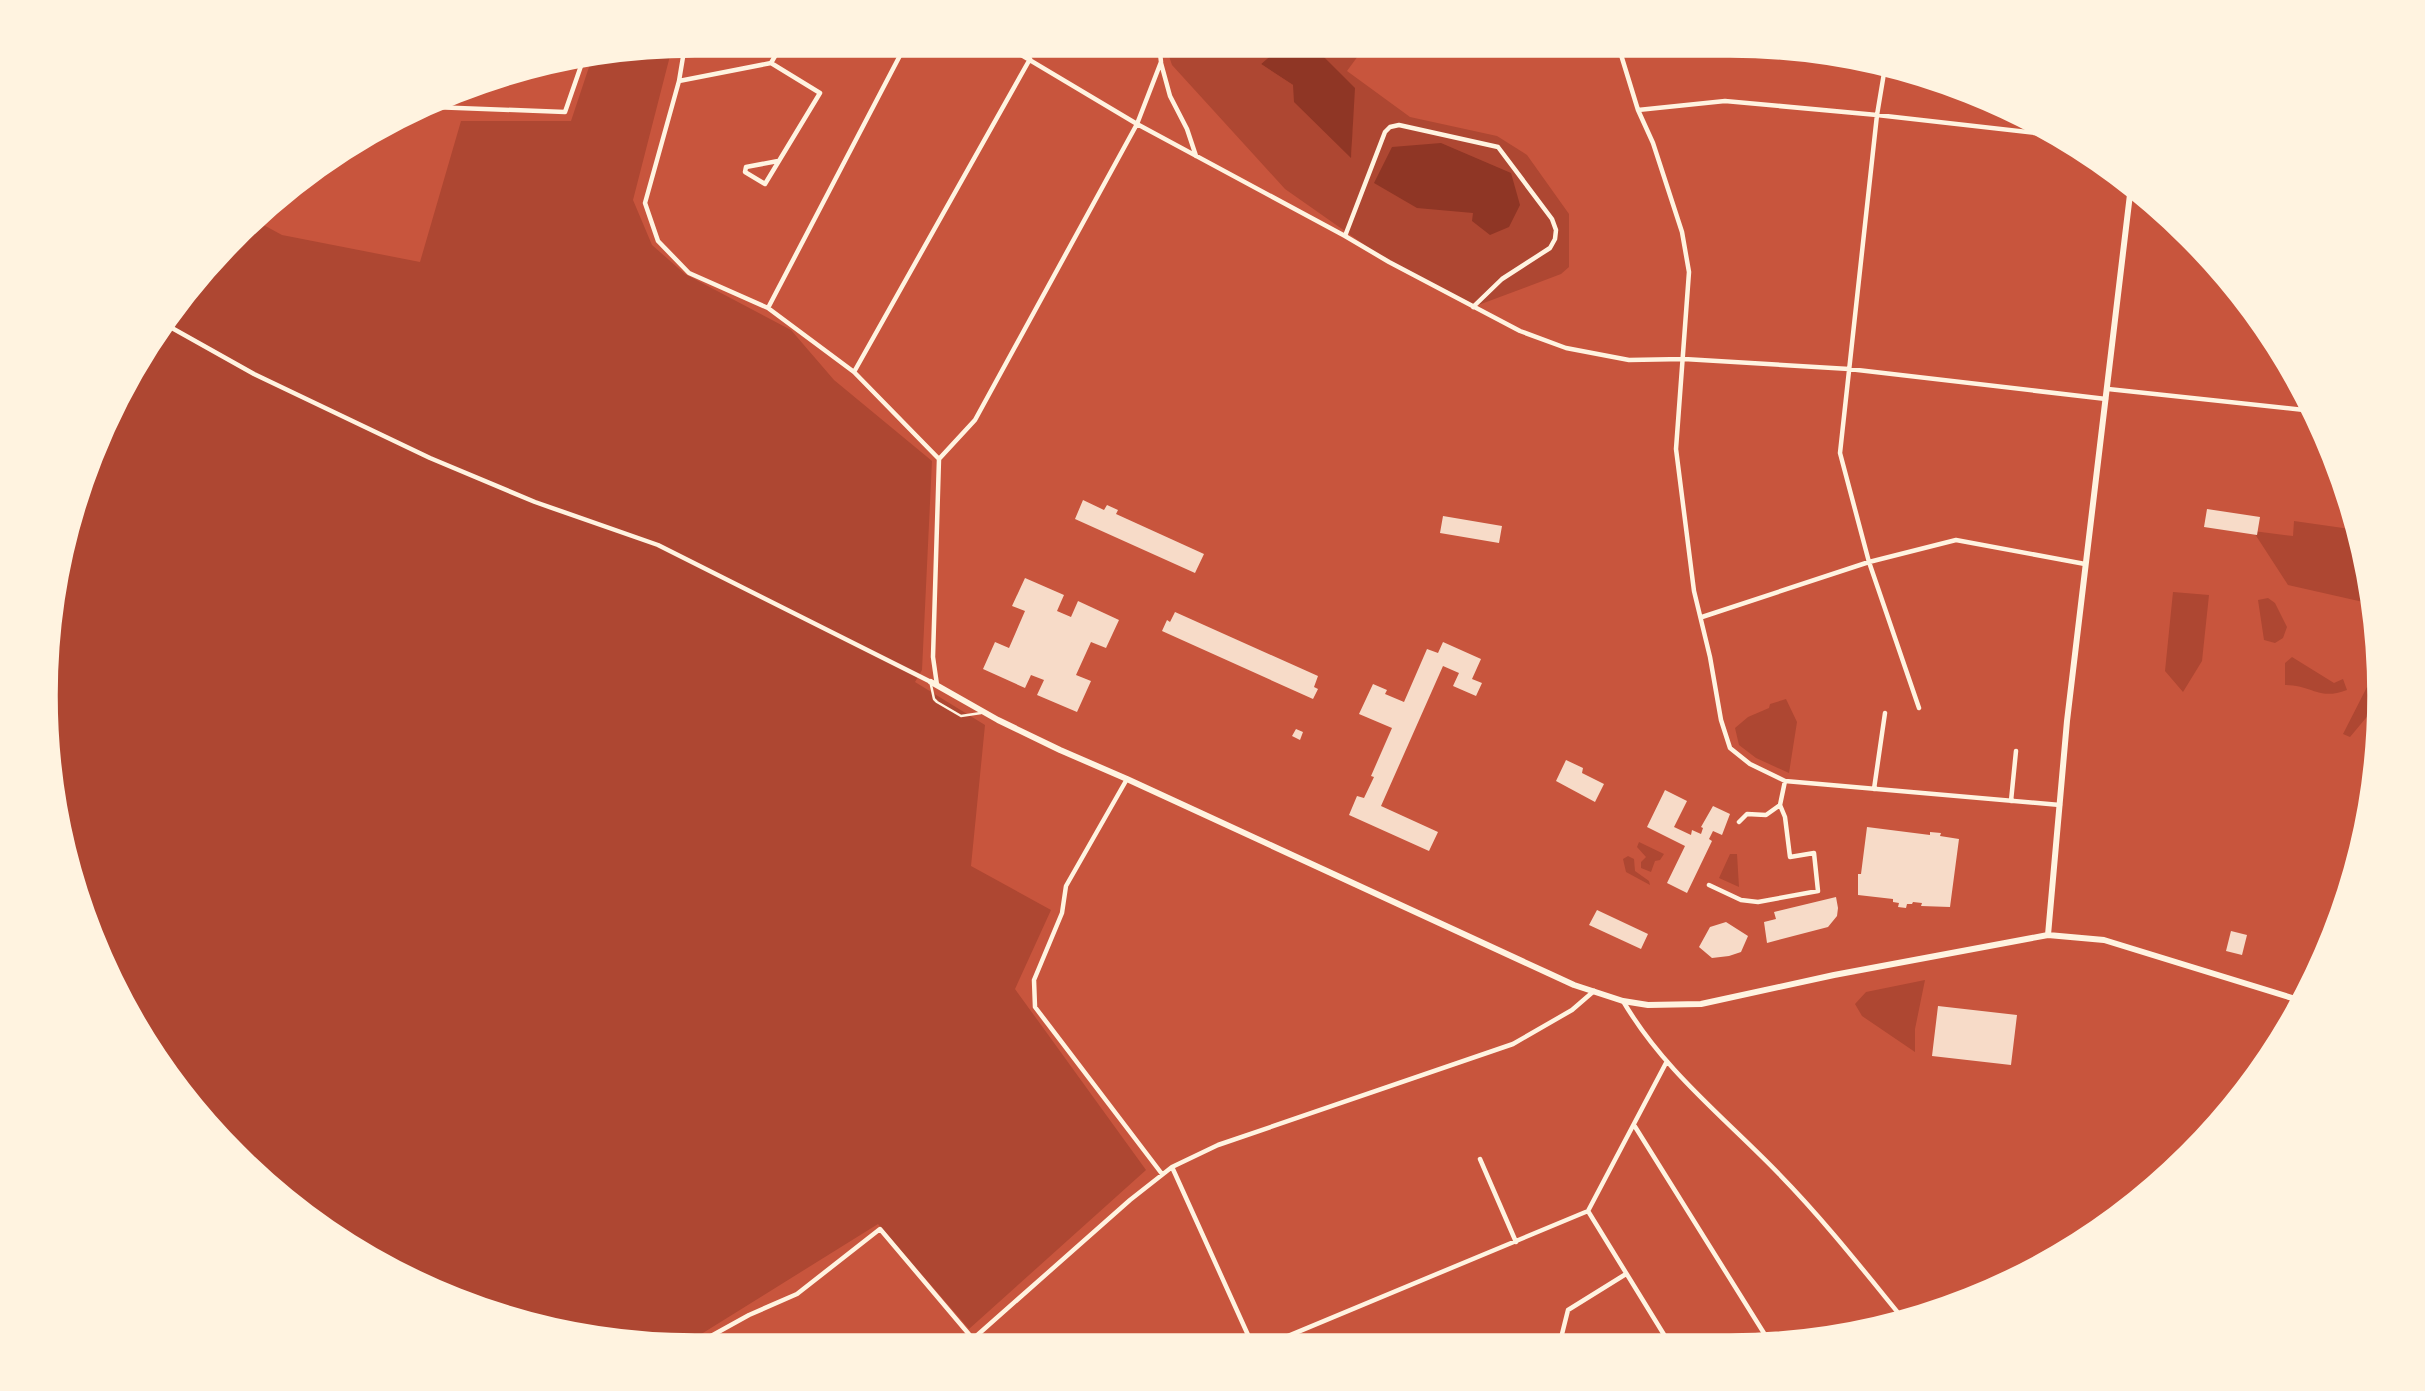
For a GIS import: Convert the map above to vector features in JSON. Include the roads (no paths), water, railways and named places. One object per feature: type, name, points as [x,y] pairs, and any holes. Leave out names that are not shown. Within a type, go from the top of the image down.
[{"type":"street","points":[[683,56],[679,81],[645,203],[658,241],[689,273],[768,308],[854,372],[939,459]]},
{"type":"street","points":[[771,63],[775,56]]},
{"type":"street","points":[[768,308],[900,56]]},
{"type":"street","points":[[1026,56],[1137,124],[1389,262],[1520,331],[1566,348],[1629,360],[1684,359],[1849,369],[2107,399]]},
{"type":"street","points":[[1160,56],[1170,96],[1197,156]]},
{"type":"street","points":[[1621,56],[1682,232],[1689,272],[1676,449],[1694,591],[1702,617],[1721,720],[1730,748],[1749,764],[1785,781],[2061,806]]},
{"type":"street","points":[[854,372],[1030,58]]},
{"type":"street","points":[[934,684],[939,459],[975,420],[1137,124],[1161,62]]},
{"type":"street","points":[[679,81],[771,63],[820,93],[765,184],[745,172],[746,167],[778,161]]},
{"type":"street","points":[[445,108],[565,112],[581,66]]},
{"type":"street","points":[[1884,75],[1840,453],[1869,562],[1919,708]]},
{"type":"street","points":[[1638,110],[1725,101],[2032,133]]},
{"type":"street","points":[[1345,236],[1385,132],[1390,127],[1399,125],[1499,147],[1552,219],[1556,230],[1555,239],[1550,247],[1503,279],[1473,307]]},
{"type":"street","points":[[2049,934],[2067,720],[2130,197]]},
{"type":"street","points":[[172,328],[254,374],[430,458],[536,502],[658,545],[1060,750],[1548,973],[1623,1001],[1701,1004],[1834,975],[2049,934],[2104,940],[2292,998]]},
{"type":"street","points":[[2108,389],[2301,410]]},
{"type":"street","points":[[1702,617],[1869,562],[1956,540],[2085,565]]},
{"type":"street","points":[[1874,789],[1885,713]]},
{"type":"street","points":[[2011,801],[2016,751]]},
{"type":"street","points":[[1127,779],[1066,886],[1062,913],[1034,981],[1035,1007],[1162,1174]]},
{"type":"street","points":[[1709,885],[1741,900],[1758,902],[1818,891],[1814,853],[1790,857],[1785,817],[1780,805],[1785,781]]},
{"type":"street","points":[[1739,822],[1747,814],[1766,814],[1780,805]]},
{"type":"street","points":[[978,1335],[1130,1200],[1172,1167],[1218,1145],[1513,1044],[1572,1010],[1594,991]]},
{"type":"street","points":[[1623,1001],[1666,1063],[1781,1176],[1897,1312]]},
{"type":"street","points":[[1292,1335],[1588,1211],[1666,1063]]},
{"type":"street","points":[[1634,1125],[1765,1334]]},
{"type":"street","points":[[1480,1159],[1516,1242]]},
{"type":"street","points":[[1172,1167],[1248,1335]]},
{"type":"street","points":[[1588,1211],[1664,1335]]},
{"type":"street","points":[[713,1335],[749,1315],[797,1294],[880,1229],[970,1335]]},
{"type":"street","points":[[1562,1335],[1568,1310],[1626,1274]]},
{"type":"lane","points":[[934,684],[934,699],[961,716],[985,712]]}]
